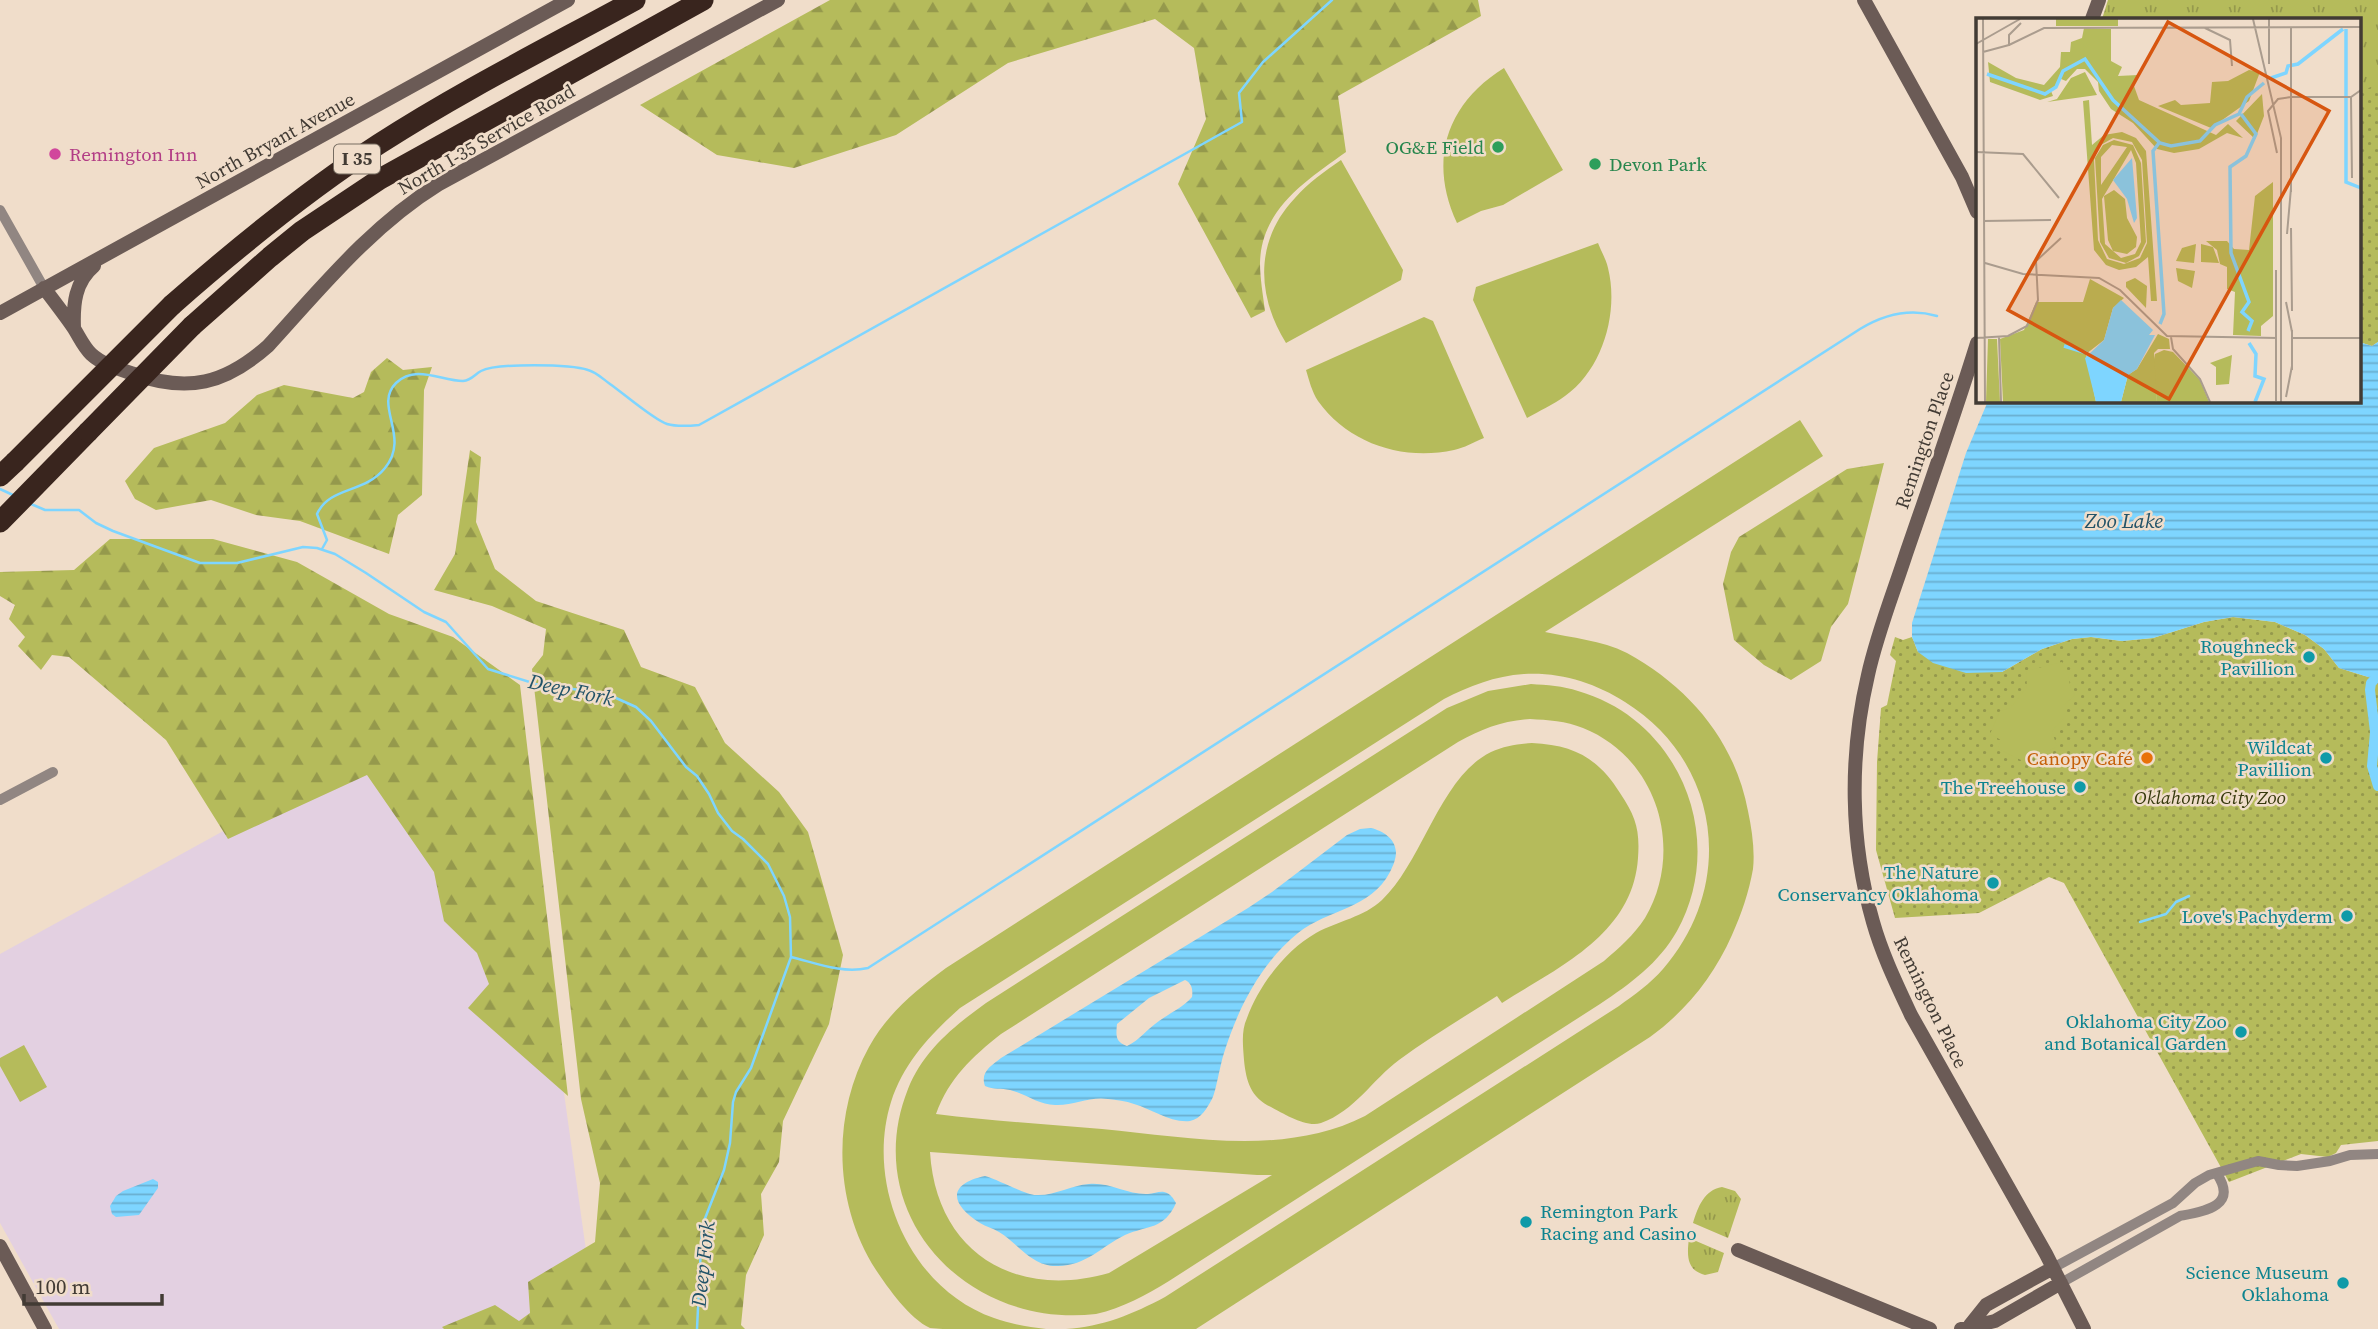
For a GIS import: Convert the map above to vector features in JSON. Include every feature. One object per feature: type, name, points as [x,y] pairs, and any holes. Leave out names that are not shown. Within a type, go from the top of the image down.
[{"type":"highway","name":"I 35","points":[[5,470],[173,305],[292,204],[426,115],[635,0]]},
{"type":"highway","name":"I 35","points":[[0,522],[192,326],[251,272],[302,231],[380,179],[704,0]]},
{"type":"main road","name":"North Bryant Avenue","points":[[0,313],[568,0]]},
{"type":"main road","name":"North I-35 Service Road","points":[[44,288],[74,328],[83,345],[103,362],[153,381],[189,384],[222,377],[252,360],[268,346],[359,246],[412,200],[778,0]]},
{"type":"main road","points":[[1864,0],[1976,205]]},
{"type":"main road","points":[[2092,18],[2099,0]]},
{"type":"main road","points":[[74,328],[74,301],[80,282],[91,268],[112,251]]},
{"type":"main road","name":"Remington Place","points":[[1976,346],[1868,673],[1855,761],[1856,829],[1860,866],[1872,922],[1895,980],[1918,1027],[2053,1268],[2084,1329]]},
{"type":"main road","points":[[0,1246],[45,1329]]},
{"type":"main road","points":[[1738,1250],[1930,1329]]},
{"type":"main road","points":[[1965,1327],[1986,1305],[2053,1268]]},
{"type":"main road","points":[[1965,1327],[1995,1321],[2061,1283]]},
{"type":"street","points":[[0,210],[44,288]]},
{"type":"street","points":[[0,800],[52,772]]},
{"type":"street","points":[[2053,1268],[2173,1203],[2202,1178],[2236,1166],[2258,1161],[2279,1166],[2297,1166],[2350,1155],[2378,1154]]},
{"type":"street","points":[[2061,1283],[2180,1216],[2204,1210],[2222,1200],[2224,1188],[2217,1174]]},
{"type":"shaded area","points":[[461,700],[530,850],[597,1329],[59,1329],[0,1223],[0,954]]},
{"type":"green space","points":[[830,0],[1478,0],[1481,16],[1338,96],[1346,152],[1302,185],[1277,212],[1268,227],[1262,244],[1260,263],[1265,311],[1251,318],[1178,184],[1206,119],[1194,48],[1155,19],[1008,63],[896,135],[794,168],[717,155],[640,105]]},
{"type":"green space","points":[[2108,0],[2378,0],[2378,86],[2360,93],[2360,18],[2102,18]]},
{"type":"green space","name":"OG&E Field","points":[[1504,68],[1563,170],[1503,205],[1481,211],[1457,223],[1448,200],[1444,178],[1448,136],[1468,99],[1484,82]]},
{"type":"green space","points":[[2378,84],[2378,342],[2372,346],[2360,342],[2360,92]]},
{"type":"green space","points":[[1341,160],[1403,270],[1401,280],[1286,343],[1276,325],[1265,287],[1264,268],[1272,232],[1295,198],[1311,182]]},
{"type":"green space","points":[[1598,243],[1605,258],[1611,285],[1605,338],[1589,371],[1578,385],[1527,418],[1473,300],[1476,287]]},
{"type":"green space","points":[[1424,317],[1433,321],[1484,438],[1454,450],[1435,453],[1397,451],[1378,446],[1345,428],[1331,416],[1312,390],[1306,370]]},
{"type":"green space","points":[[387,358],[403,370],[432,367],[424,390],[422,495],[398,515],[389,554],[300,521],[256,515],[211,500],[156,510],[135,499],[125,481],[154,448],[225,423],[257,395],[284,385],[353,398],[364,392],[371,372]]},
{"type":"green space","points":[[1800,420],[1823,456],[1545,632],[1597,642],[1627,653],[1670,682],[1706,718],[1720,739],[1742,786],[1753,848],[1753,869],[1747,895],[1717,965],[1698,992],[1675,1016],[1650,1037],[1196,1329],[1066,1329],[1117,1319],[1165,1297],[1619,1006],[1663,969],[1687,936],[1702,900],[1709,863],[1707,826],[1698,790],[1681,757],[1657,727],[1614,695],[1590,684],[1564,677],[1524,674],[1493,679],[1473,686],[1444,699],[960,1008],[928,1039],[896,1088],[885,1134],[884,1167],[890,1199],[901,1230],[918,1259],[939,1284],[964,1304],[1000,1320],[1046,1329],[930,1328],[907,1310],[876,1270],[862,1245],[845,1189],[842,1160],[848,1102],[857,1074],[876,1035],[903,1003],[946,968]]},
{"type":"green space","points":[[470,450],[481,457],[476,522],[495,569],[536,601],[624,630],[641,667],[695,687],[725,743],[779,792],[808,832],[843,955],[829,1024],[783,1121],[779,1162],[761,1194],[764,1235],[746,1275],[741,1325],[745,1329],[442,1327],[495,1305],[519,1321],[530,1313],[528,1282],[595,1242],[600,1183],[581,1099],[532,669],[543,655],[546,629],[492,606],[434,590],[455,554]]},
{"type":"green space","points":[[1884,463],[1848,604],[1831,627],[1821,661],[1791,680],[1764,665],[1734,640],[1723,584],[1731,552],[1739,537],[1847,469]]},
{"type":"green space","points":[[110,539],[213,539],[297,562],[389,614],[453,637],[520,685],[568,1096],[468,1008],[489,984],[477,953],[444,921],[434,872],[367,775],[228,839],[166,740],[69,657],[52,655],[41,670],[18,646],[25,637],[9,619],[15,605],[0,596],[0,572],[74,570]]},
{"type":"green space","name":"Oklahoma City Zoo","points":[[2233,617],[2275,622],[2305,635],[2324,649],[2339,668],[2378,680],[2378,1141],[2341,1145],[2336,1153],[2328,1157],[2301,1154],[2229,1182],[2064,883],[2049,877],[1979,913],[1895,918],[1876,850],[1881,708],[1887,705],[1896,661],[1890,655],[1895,637],[1903,640],[1912,637],[1918,652],[2002,672],[2042,649],[2072,639],[2091,637],[2122,641],[2153,638],[2204,622]]},
{"type":"green space","points":[[2062,662],[2075,695],[2064,705],[2064,718],[2052,731],[2057,747],[2023,761],[1998,749],[2001,740],[1990,734],[2000,711],[2010,708],[2027,688],[2026,671]]},
{"type":"green space","points":[[1531,684],[1578,691],[1614,706],[1644,728],[1668,755],[1685,787],[1695,822],[1697,859],[1692,895],[1677,931],[1653,963],[1600,1004],[1169,1281],[1125,1305],[1096,1314],[1048,1314],[1004,1302],[966,1282],[934,1253],[911,1218],[898,1178],[897,1135],[914,1075],[941,1040],[986,1003],[1447,708],[1488,691]],"holes":[[[1530,719],[1577,726],[1609,742],[1630,761],[1646,783],[1657,809],[1663,836],[1663,864],[1657,892],[1641,924],[1604,961],[1365,1116],[1334,1129],[1302,1136],[1235,1141],[936,1114],[941,1101],[962,1069],[1001,1034],[1458,742],[1492,726]],[[930,1152],[1257,1175],[1272,1175],[1109,1273],[1075,1280],[1042,1280],[1013,1273],[987,1260],[964,1241],[947,1217],[936,1187]]]},
{"type":"green space","points":[[1532,743],[1572,750],[1594,762],[1612,781],[1625,802],[1637,831],[1638,858],[1633,885],[1623,908],[1608,928],[1569,961],[1502,1003],[1497,996],[1435,1035],[1390,1068],[1354,1103],[1333,1118],[1309,1124],[1264,1103],[1254,1094],[1248,1082],[1243,1033],[1252,1006],[1266,981],[1284,959],[1305,940],[1367,911],[1382,900],[1409,864],[1458,780],[1473,764],[1496,750]]},
{"type":"green space","points":[[24,1045],[47,1087],[20,1102],[0,1066],[0,1058]]},
{"type":"green space","points":[[1722,1187],[1735,1191],[1741,1199],[1728,1238],[1693,1223],[1706,1195]]},
{"type":"green space","points":[[1689,1238],[1724,1253],[1718,1272],[1705,1275],[1694,1270],[1688,1256]]},
{"type":"water","name":"Zoo Lake","points":[[2360,342],[2372,346],[2378,342],[2378,680],[2339,668],[2324,649],[2305,635],[2275,622],[2233,617],[2204,622],[2153,638],[2122,641],[2091,637],[2072,639],[2042,649],[2002,672],[1966,673],[1933,663],[1918,652],[1912,637],[1912,623],[1966,453],[1988,402],[2360,402]]},
{"type":"water","points":[[1360,829],[1375,829],[1391,839],[1396,852],[1390,872],[1372,894],[1298,933],[1262,972],[1236,1019],[1212,1099],[1197,1118],[1190,1121],[1175,1120],[1141,1106],[1108,1099],[1049,1105],[1010,1090],[985,1086],[985,1073],[1001,1058],[1248,908],[1347,835]],"holes":[[[1187,981],[1192,992],[1188,1001],[1132,1044],[1127,1046],[1118,1040],[1117,1024],[1149,998]]]},
{"type":"water","points":[[985,1176],[1036,1195],[1097,1184],[1141,1194],[1164,1192],[1176,1203],[1166,1218],[1155,1225],[1125,1235],[1077,1263],[1049,1265],[1033,1259],[1006,1237],[980,1223],[963,1209],[958,1202],[959,1189],[964,1184]]},
{"type":"water","points":[[153,1179],[158,1182],[158,1188],[139,1215],[116,1217],[112,1214],[110,1206],[116,1196]]},
{"type":"waterway","points":[[322,549],[327,540],[317,514],[323,505],[339,494],[377,476],[392,456],[394,433],[388,401],[390,392],[404,377],[420,374],[463,381],[489,368],[534,365],[579,368],[597,374],[661,422],[675,426],[699,425],[1242,122],[1239,93],[1263,62],[1332,0]]},
{"type":"waterway","points":[[791,957],[839,969],[868,968],[1860,329],[1897,314],[1937,316]]},
{"type":"waterway","name":"Deep Fork","points":[[0,489],[13,495]]},
{"type":"waterway","name":"Deep Fork","points":[[31,504],[45,510],[79,510],[96,523],[113,531],[200,563],[237,563],[303,547],[335,554],[424,612],[446,622],[488,669],[536,684],[616,698],[636,707],[651,721],[686,767],[697,776],[718,813],[732,831],[768,864],[784,896],[790,917],[791,957],[751,1068],[733,1102],[730,1143],[724,1170],[702,1226],[697,1329]]},
{"type":"waterway","points":[[2375,679],[2370,690],[2375,732],[2372,766],[2378,786]]},
{"type":"waterway","points":[[2140,922],[2166,914],[2176,902],[2189,896]]},
{"type":"place","name":"OG&E Field","points":[[1498,147]]},
{"type":"place","name":"Remington Inn","points":[[55,154]]},
{"type":"place","name":"Devon Park","points":[[1595,164]]},
{"type":"place","name":"Roughneck Pavillion","points":[[2309,657]]},
{"type":"place","name":"Canopy Café","points":[[2147,758]]},
{"type":"place","name":"Wildcat Pavillion","points":[[2326,758]]},
{"type":"place","name":"The Treehouse","points":[[2080,787]]},
{"type":"place","name":"The Nature Conservancy Oklahoma","points":[[1993,883]]},
{"type":"place","name":"Love's Pachyderm","points":[[2347,916]]},
{"type":"place","name":"Oklahoma City Zoo and Botanical Garden","points":[[2241,1032]]},
{"type":"place","name":"Remington Park Racing and Casino","points":[[1526,1222]]},
{"type":"place","name":"Science Museum Oklahoma","points":[[2343,1283]]}]
